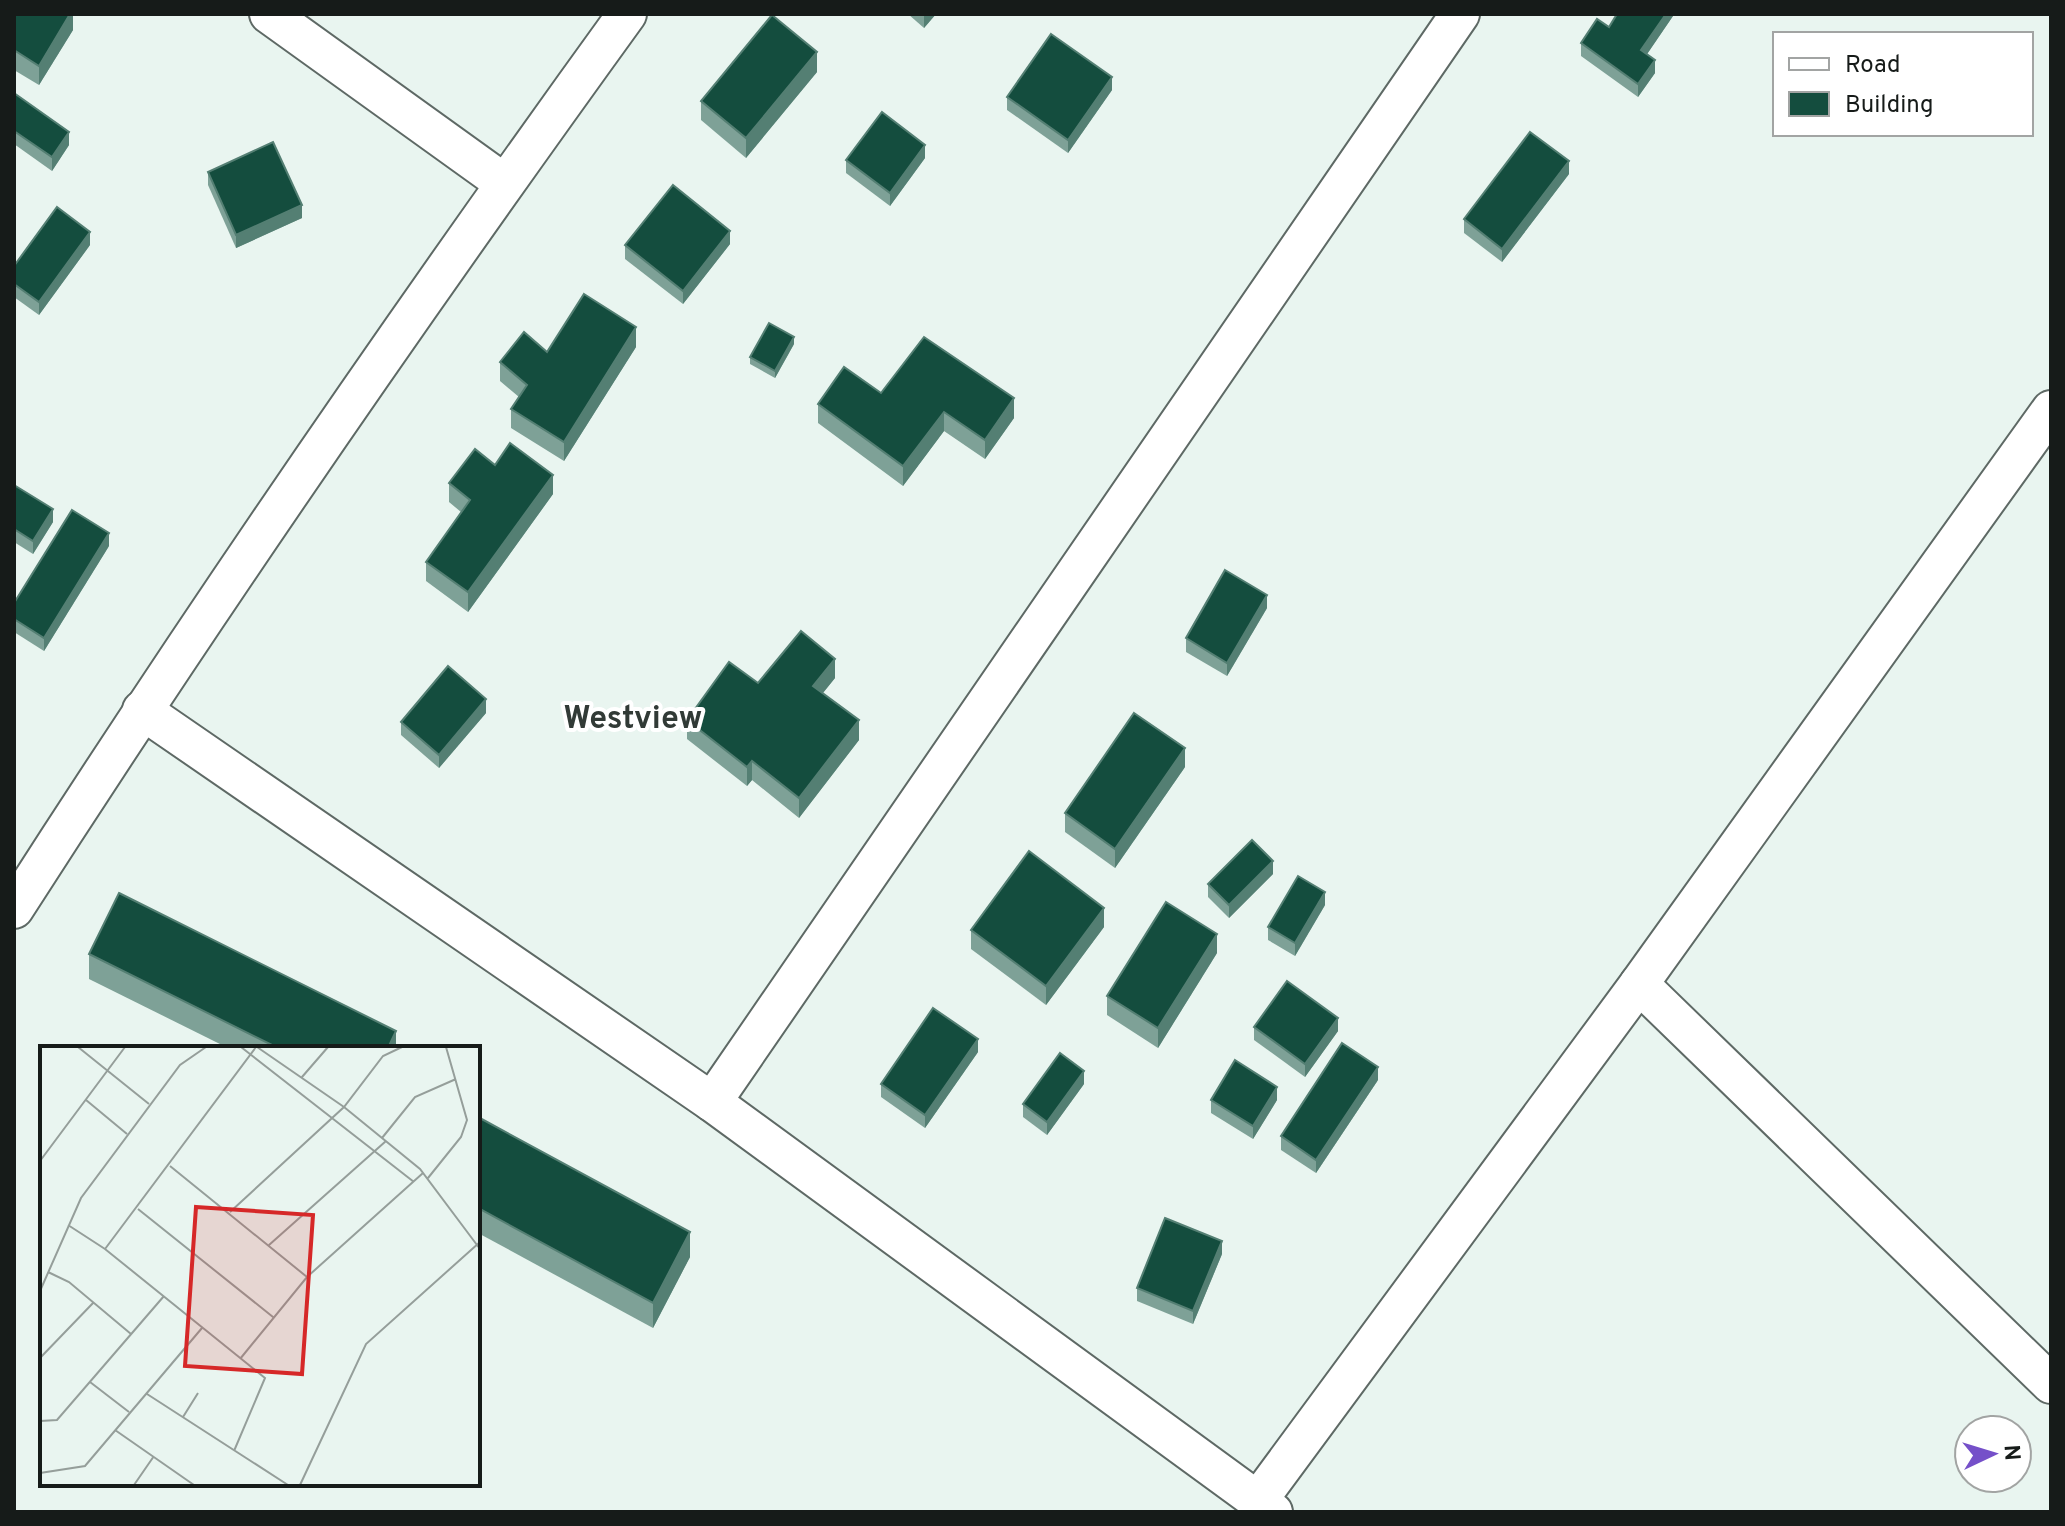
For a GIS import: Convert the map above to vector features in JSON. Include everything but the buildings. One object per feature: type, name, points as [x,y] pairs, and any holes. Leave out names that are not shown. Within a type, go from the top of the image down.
[{"type":"street","points":[[269,14],[504,183]]},
{"type":"street","points":[[14,909],[142,710],[504,183],[627,14]]},
{"type":"street","points":[[712,1102],[1460,14]]},
{"type":"street","points":[[142,710],[712,1102],[1266,1505],[1639,984],[2044,436]]},
{"type":"street","points":[[1639,984],[2051,1384]]},
{"type":"district","name":"Westview","points":[[633,717]]}]
